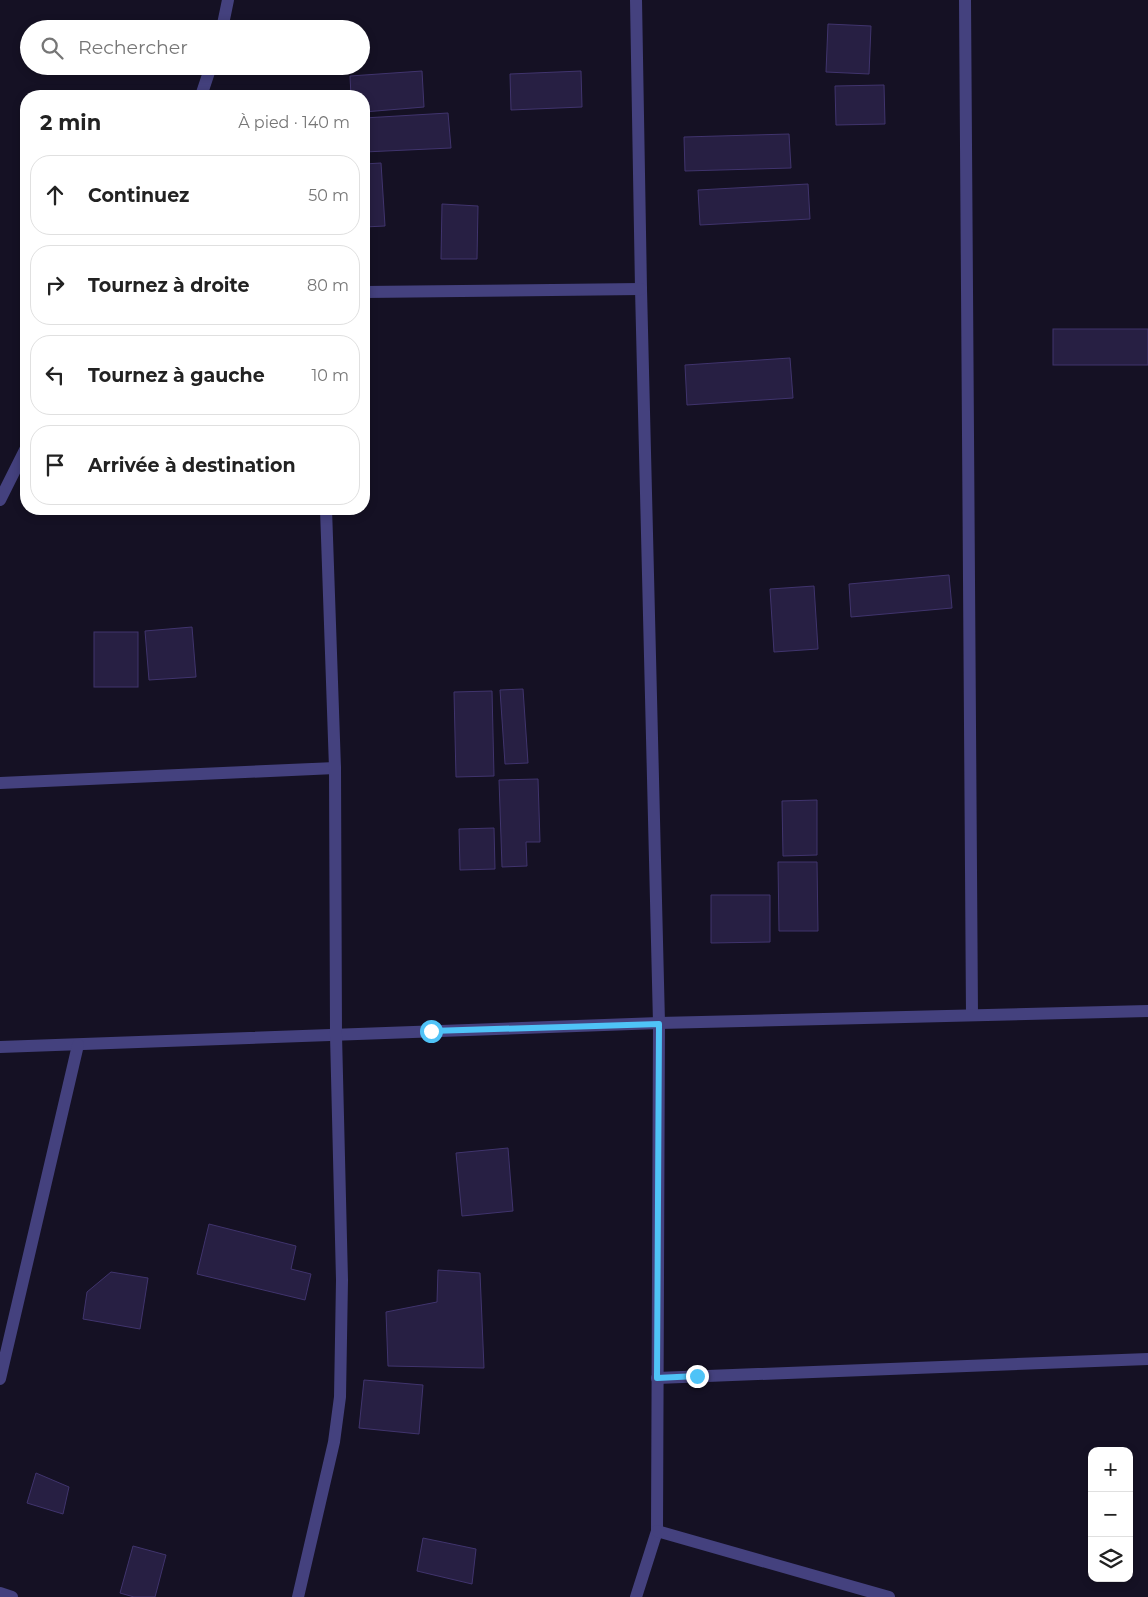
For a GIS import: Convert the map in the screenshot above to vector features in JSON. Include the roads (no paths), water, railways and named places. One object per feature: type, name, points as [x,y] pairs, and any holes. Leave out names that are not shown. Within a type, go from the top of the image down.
[{"type":"street","points":[[224,20],[228,0]]},
{"type":"street","points":[[636,0],[640,289],[659,1024],[657,1531],[636,1597]]},
{"type":"street","points":[[965,0],[972,1014]]},
{"type":"street","points":[[203,90],[208,75]]},
{"type":"street","points":[[370,292],[640,289]]},
{"type":"street","points":[[0,500],[20,460]]},
{"type":"street","points":[[298,1597],[334,1442],[340,1397],[342,1280],[336,1035],[335,768],[326,515]]},
{"type":"street","points":[[0,783],[335,768]]},
{"type":"street","points":[[0,1047],[972,1014],[1148,1011]]},
{"type":"street","points":[[0,1379],[78,1045]]},
{"type":"street","points":[[657,1378],[1148,1358]]},
{"type":"street","points":[[657,1531],[889,1597]]},
{"type":"street","points":[[0,1593],[12,1597]]}]
